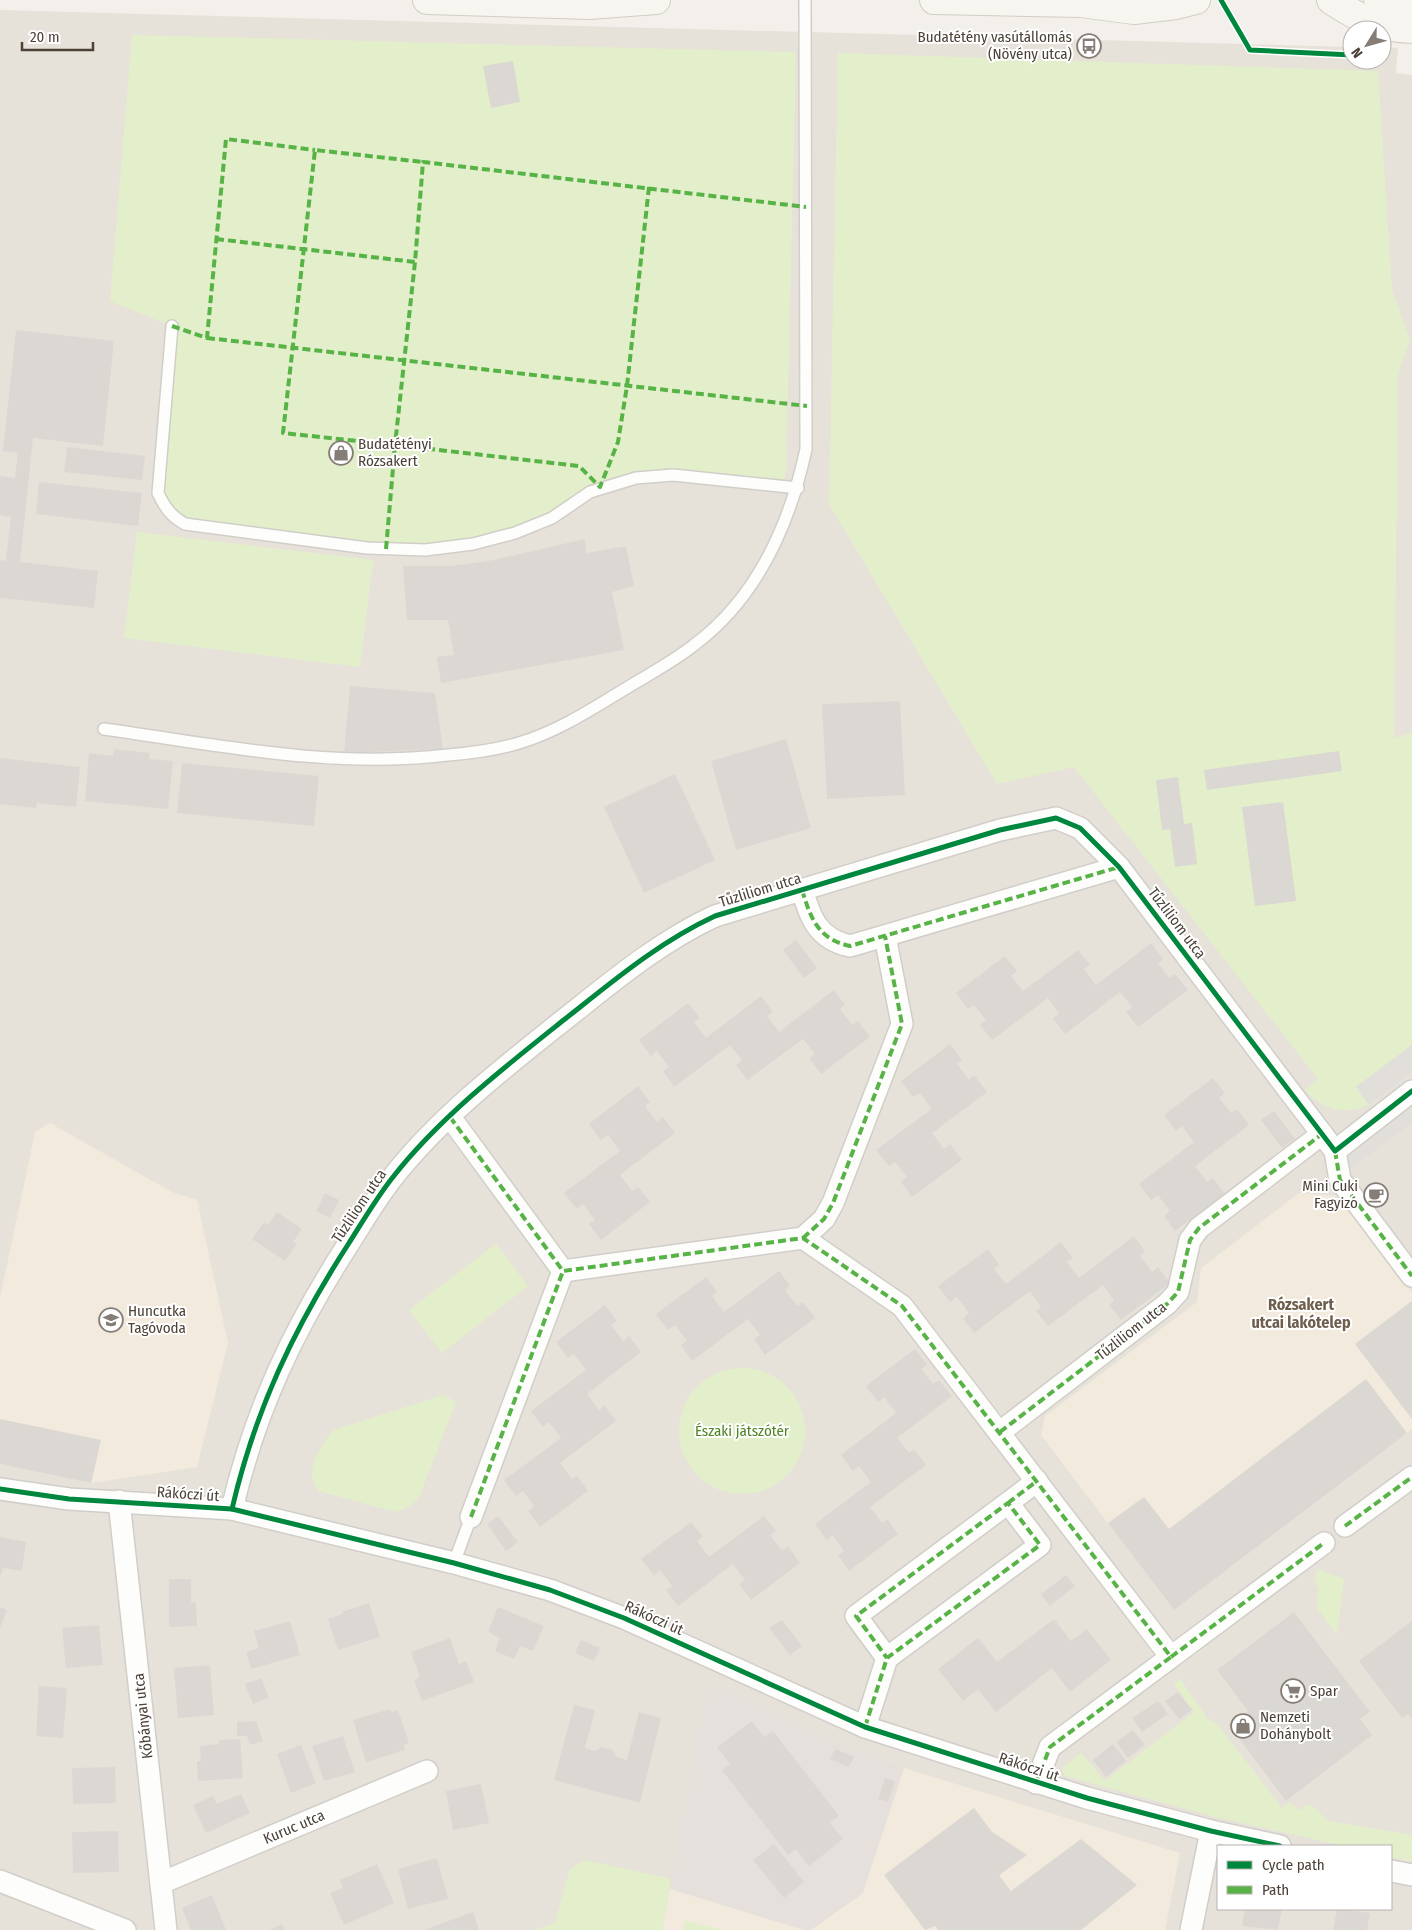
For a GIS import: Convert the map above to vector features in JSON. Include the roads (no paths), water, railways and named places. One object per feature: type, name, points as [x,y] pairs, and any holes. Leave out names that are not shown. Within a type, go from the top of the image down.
[{"type":"main road","points":[[427,0],[585,3],[656,0]]},
{"type":"main road","points":[[934,0],[1086,2],[1134,10],[1176,6],[1196,0]]},
{"type":"main road","points":[[1331,0],[1362,20],[1389,28],[1412,29]]},
{"type":"main road","points":[[1378,0],[1412,16]]},
{"type":"street","name":"Tűzliliom utca","points":[[232,1510],[246,1451],[259,1412],[300,1323],[322,1284],[394,1176],[450,1117],[493,1076],[636,963],[663,944],[715,916],[1000,830],[1056,818],[1080,828],[1118,867],[1328,1142],[1340,1180],[1412,1276]]},
{"type":"street","points":[[802,890],[810,915],[822,932],[834,942],[850,946],[1118,867]]},
{"type":"street","points":[[563,1272],[802,1238],[824,1219],[834,1203],[902,1024],[885,936]]},
{"type":"street","name":"Tűzliliom utca","points":[[1000,1432],[1167,1304],[1178,1292],[1190,1240],[1199,1228],[1328,1142],[1412,1091]]},
{"type":"street","points":[[450,1117],[563,1272]]},
{"type":"street","points":[[802,1238],[902,1306],[1171,1657]]},
{"type":"street","points":[[471,1517],[563,1272]]},
{"type":"street","points":[[1345,1526],[1412,1477]]},
{"type":"street","points":[[887,1658],[856,1616],[1037,1481]]},
{"type":"street","name":"Rákóczi út","points":[[0,1489],[69,1499],[232,1510],[454,1563],[550,1590],[624,1618],[865,1727],[1036,1782],[1211,1831],[1275,1845]]},
{"type":"street","name":"Kőbányai utca","points":[[119,1501],[166,1930]]},
{"type":"street","points":[[865,1727],[887,1658],[1040,1545],[1008,1503]]},
{"type":"street","points":[[1036,1782],[1050,1747],[1324,1542]]},
{"type":"street","name":"Kuruc utca","points":[[161,1883],[427,1771]]},
{"type":"street","points":[[1191,1930],[1211,1831]]},
{"type":"street","points":[[1392,1871],[1412,1875]]},
{"type":"street","points":[[0,1881],[125,1930]]},
{"type":"lane","points":[[104,729],[321,759],[373,761],[480,752],[520,743],[589,710],[654,672],[695,645],[720,622],[754,579],[780,535],[798,488],[806,449],[808,406],[805,0]]},
{"type":"lane","points":[[172,326],[158,493],[164,506],[173,517],[185,524],[367,548],[425,550],[473,544],[515,533],[552,518],[590,492],[636,478],[673,475],[798,488]]},
{"type":"lane","points":[[454,1563],[471,1517]]},
{"type":"place","name":"Budatétény vasútállomás (Növény utca)","points":[[1089,46]]},
{"type":"place","name":"Budatétényi Rózsakert","points":[[341,453]]},
{"type":"place","name":"Mini Cuki Fagyizó","points":[[1376,1195]]},
{"type":"place","name":"Huncutka Tagóvoda","points":[[111,1320]]},
{"type":"place","name":"Spar","points":[[1293,1691]]},
{"type":"place","name":"Nemzeti Dohánybolt","points":[[1243,1726]]},
{"type":"district","name":"Rózsakert utcai lakótelep","points":[[1301,1313]]},
{"type":"park label","name":"Északi játszótér","points":[[742,1431]]}]
